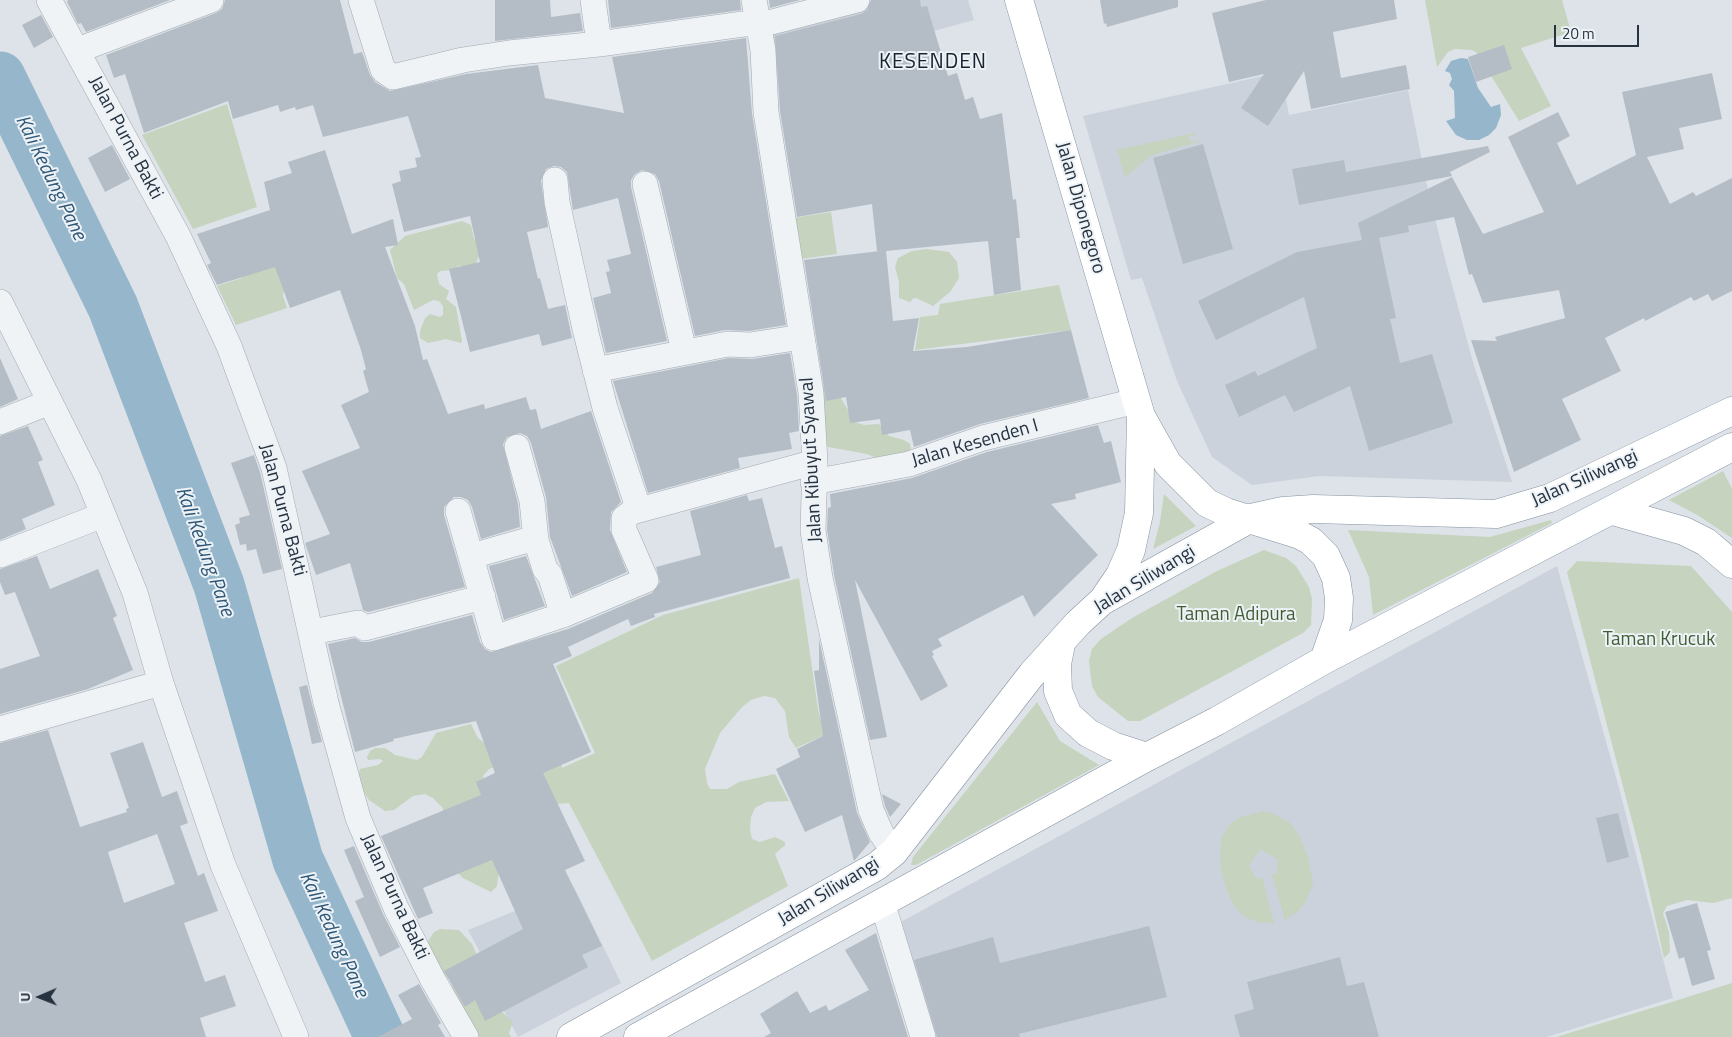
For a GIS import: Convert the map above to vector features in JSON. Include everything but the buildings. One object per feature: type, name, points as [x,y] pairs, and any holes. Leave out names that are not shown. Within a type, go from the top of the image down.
[{"type":"highway","name":"Jalan Diponegoro","points":[[1019,0],[1139,409]]},
{"type":"highway","points":[[1139,409],[1168,464],[1207,503],[1226,512],[1251,518],[1300,535],[1311,541],[1326,556],[1336,578],[1338,620],[1324,660]]},
{"type":"highway","points":[[1102,601],[1120,575],[1133,541],[1139,513],[1139,409]]},
{"type":"highway","name":"Jalan Siliwangi","points":[[570,1037],[859,877],[894,852],[1032,674],[1078,623],[1102,601],[1251,518],[1283,511],[1313,509],[1496,514],[1550,498],[1732,411]]},
{"type":"highway","name":"Jalan Siliwangi","points":[[638,1037],[1147,757],[1218,721],[1324,660],[1732,447]]},
{"type":"highway","points":[[1612,511],[1684,531],[1706,542],[1732,564]]},
{"type":"highway","points":[[1061,644],[1057,664],[1058,691],[1068,716],[1088,733],[1105,742],[1147,757]]},
{"type":"street","name":"Jalan Purna Bakti","points":[[50,0],[178,236],[200,280],[228,346],[274,468],[333,730],[358,818],[404,924],[433,980],[466,1037]]},
{"type":"street","points":[[78,50],[211,0]]},
{"type":"street","points":[[361,0],[384,70],[393,77],[463,60],[599,44],[756,11],[768,23],[857,0]]},
{"type":"street","points":[[593,0],[599,44]]},
{"type":"street","name":"Jalan Kibuyut Syawal","points":[[756,11],[763,50],[766,112],[811,393],[814,472],[813,530],[820,578],[871,810],[881,833],[894,852]]},
{"type":"street","points":[[458,511],[494,638],[563,615],[646,580],[623,523],[624,518],[632,512],[639,510],[605,408],[595,370],[557,202],[555,180]]},
{"type":"street","points":[[645,184],[684,351]]},
{"type":"street","points":[[0,302],[89,480],[135,593],[161,683],[223,865],[296,1037]]},
{"type":"street","points":[[595,370],[684,351],[728,344],[750,345],[802,338]]},
{"type":"street","points":[[0,422],[50,402]]},
{"type":"street","name":"Jalan Kesenden I","points":[[639,510],[814,472],[909,464],[984,438],[1139,409]]},
{"type":"street","points":[[518,447],[532,501],[536,538],[563,615]]},
{"type":"street","points":[[0,555],[103,514]]},
{"type":"street","points":[[472,556],[536,538]]},
{"type":"street","points":[[312,632],[358,623],[365,628],[483,597]]},
{"type":"street","points":[[0,728],[161,683]]},
{"type":"street","points":[[882,902],[923,1037]]},
{"type":"shaded area","points":[[881,0],[968,0],[974,20],[773,75],[769,30]]},
{"type":"shaded area","points":[[1281,72],[1289,115],[1408,90],[1426,181],[1445,259],[1473,362],[1512,482],[1319,476],[1252,485],[1212,457],[1177,381],[1142,278],[1131,280],[1083,116]]},
{"type":"shaded area","points":[[1557,566],[1619,788],[1673,998],[1547,1037],[929,1037],[897,924]]},
{"type":"shaded area","points":[[574,887],[621,983],[518,1037],[495,994],[501,991],[468,930]]},
{"type":"green space","points":[[1425,0],[1562,0],[1571,32],[1521,48],[1551,106],[1519,121],[1477,53],[1472,50],[1455,49],[1448,52],[1437,67]]},
{"type":"green space","points":[[227,104],[257,207],[193,229],[142,135]]},
{"type":"green space","points":[[1194,133],[1197,134],[1188,137],[1190,142],[1200,140],[1198,142],[1152,155],[1125,177],[1117,150]]},
{"type":"green space","points":[[831,212],[837,254],[800,259],[794,218]]},
{"type":"green space","points":[[462,221],[471,225],[474,239],[481,241],[482,249],[476,263],[474,266],[458,266],[453,270],[440,271],[437,274],[439,284],[449,291],[446,299],[456,307],[462,341],[461,343],[446,339],[428,343],[420,338],[420,331],[425,318],[430,314],[440,317],[443,315],[443,306],[439,301],[433,300],[414,310],[404,284],[397,278],[390,250],[405,236]]},
{"type":"green space","points":[[927,249],[949,252],[957,262],[959,278],[950,292],[933,306],[916,298],[910,302],[899,298],[899,282],[895,267],[898,258],[912,251]]},
{"type":"green space","points":[[289,257],[283,296],[287,308],[236,325],[217,286],[242,278],[240,273]]},
{"type":"green space","points":[[1059,285],[1071,330],[915,350],[920,317],[938,315],[940,304]]},
{"type":"green space","points":[[826,382],[835,388],[855,422],[864,425],[879,424],[889,436],[904,440],[910,444],[911,450],[881,460],[867,454],[823,446],[820,392]]},
{"type":"green space","points":[[1723,471],[1732,489],[1732,538],[1699,516],[1669,500]]},
{"type":"green space","points":[[1164,494],[1196,526],[1153,549],[1160,522]]},
{"type":"green space","points":[[1551,520],[1552,523],[1373,615],[1369,577],[1348,530],[1490,537]]},
{"type":"green space","name":"Taman Adipura","points":[[1264,550],[1286,558],[1296,566],[1309,587],[1312,599],[1311,625],[1303,633],[1140,721],[1128,721],[1098,697],[1092,686],[1089,661],[1092,649],[1101,639],[1132,618],[1217,571]]},
{"type":"green space","name":"Taman Krucuk","points":[[1577,561],[1691,566],[1732,612],[1732,898],[1713,903],[1687,900],[1667,906],[1663,913],[1669,932],[1670,952],[1664,958],[1641,855],[1567,572]]},
{"type":"green space","points":[[799,578],[818,709],[825,735],[796,748],[789,737],[785,711],[775,698],[764,696],[751,700],[742,707],[720,733],[705,769],[710,789],[727,789],[739,782],[775,774],[789,801],[766,802],[755,808],[751,817],[750,830],[752,839],[760,842],[775,837],[785,842],[785,845],[775,854],[788,886],[652,961],[569,803],[557,804],[495,767],[489,769],[483,776],[496,863],[499,869],[497,886],[491,892],[463,878],[456,871],[445,815],[442,807],[433,798],[425,794],[413,796],[394,810],[385,811],[369,800],[361,787],[358,778],[360,769],[378,765],[383,761],[380,759],[368,760],[367,757],[370,751],[375,748],[385,748],[395,755],[417,760],[422,757],[436,733],[471,724],[478,738],[486,744],[561,763],[562,768],[595,753],[556,666],[663,615]]},
{"type":"green space","points":[[1037,702],[1060,741],[1099,765],[916,865],[911,865],[913,857]]},
{"type":"green space","points":[[1263,811],[1272,813],[1290,823],[1300,837],[1308,858],[1313,883],[1305,903],[1297,912],[1285,920],[1272,875],[1277,873],[1277,859],[1260,849],[1249,866],[1257,879],[1262,877],[1274,923],[1258,922],[1245,917],[1236,908],[1227,891],[1221,871],[1220,852],[1222,836],[1230,824],[1239,818]]},
{"type":"green space","points":[[440,929],[459,930],[472,944],[476,953],[475,959],[502,1012],[513,1022],[509,1033],[511,1037],[478,1037],[454,1001],[453,988],[449,979],[425,956],[427,943],[434,932]]},
{"type":"green space","points":[[1732,983],[1732,1037],[1556,1037],[1675,1001]]},
{"type":"water","points":[[1461,58],[1468,59],[1478,88],[1491,107],[1500,104],[1501,115],[1496,128],[1489,135],[1479,140],[1467,140],[1456,135],[1446,121],[1455,118],[1454,91],[1449,85],[1452,79],[1450,73],[1445,71],[1451,61]]},
{"type":"waterway","name":"Kali Kedung Pane","points":[[0,77],[113,307],[219,585],[298,860],[380,1037]]},
{"type":"district","name":"KESENDEN","points":[[933,63]]}]
